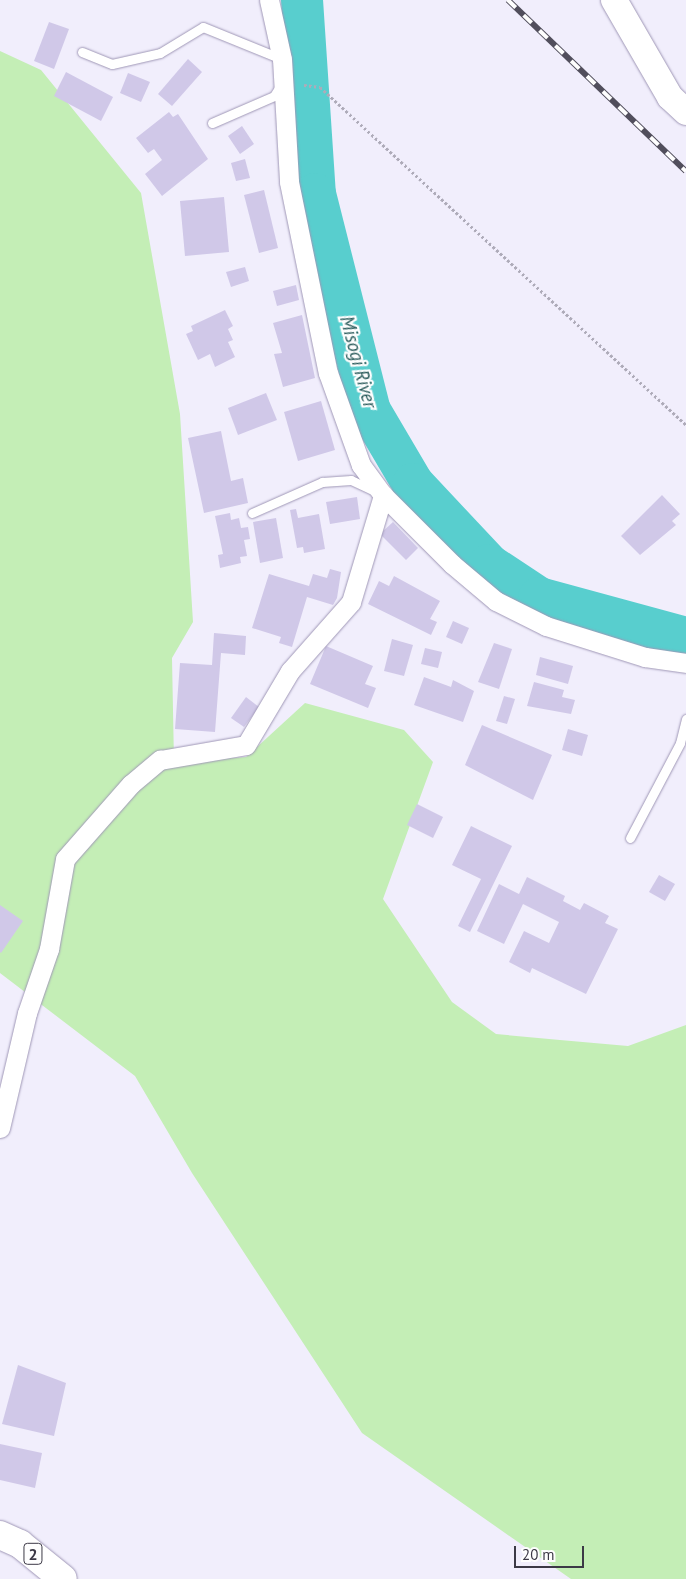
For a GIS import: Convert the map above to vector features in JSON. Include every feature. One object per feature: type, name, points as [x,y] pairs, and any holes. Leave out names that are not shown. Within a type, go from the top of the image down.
[{"type":"main road","name":"2","points":[[0,1535],[20,1544],[62,1579]]},
{"type":"street","points":[[269,0],[282,59],[289,182],[328,373],[361,465],[383,495],[452,564],[496,601],[546,626],[645,657],[686,663]]},
{"type":"street","points":[[614,0],[670,97],[686,112]]},
{"type":"street","points":[[0,1128],[27,1013],[49,948],[66,859],[126,791],[160,760],[246,745],[290,671],[351,602],[383,495]]},
{"type":"lane","points":[[82,52],[112,64],[160,53],[203,27],[282,59]]},
{"type":"lane","points":[[212,123],[274,96],[283,83]]},
{"type":"lane","points":[[252,513],[322,482],[352,480],[383,495]]},
{"type":"lane","points":[[630,838],[680,743],[686,718]]},
{"type":"path","points":[[320,87],[686,425]]},
{"type":"green space","points":[[0,51],[41,70],[141,193],[180,414],[193,622],[172,658],[174,762],[246,757],[305,703],[404,730],[433,762],[383,899],[452,1002],[496,1034],[628,1046],[686,1025],[686,1579],[571,1579],[362,1433],[192,1173],[135,1076],[0,973]]},
{"type":"building","points":[[49,22],[69,29],[54,69],[34,61]]},
{"type":"building","points":[[188,59],[202,72],[172,106],[158,94]]},
{"type":"building","points":[[66,72],[113,97],[101,121],[54,96]]},
{"type":"building","points":[[128,73],[150,82],[141,102],[120,93]]},
{"type":"building","points":[[169,112],[173,117],[178,114],[208,159],[162,196],[145,174],[162,160],[154,149],[148,153],[136,138]]},
{"type":"building","points":[[242,126],[254,144],[240,154],[228,136]]},
{"type":"building","points":[[245,159],[250,178],[236,181],[231,163]]},
{"type":"building","points":[[264,190],[278,248],[259,253],[244,195]]},
{"type":"building","points":[[224,197],[229,252],[185,256],[180,201]]},
{"type":"building","points":[[245,267],[249,281],[231,287],[226,272]]},
{"type":"building","points":[[296,285],[299,300],[277,306],[273,291]]},
{"type":"building","points":[[225,310],[233,326],[228,329],[233,340],[228,342],[235,357],[215,367],[210,354],[198,360],[186,334],[193,331],[191,326]]},
{"type":"building","points":[[302,315],[315,378],[283,387],[274,354],[282,353],[273,323]]},
{"type":"building","points":[[266,393],[277,420],[238,435],[228,408]]},
{"type":"building","points":[[321,401],[335,450],[298,461],[284,412]]},
{"type":"building","points":[[221,431],[231,481],[243,478],[248,503],[204,513],[188,438]]},
{"type":"building","points":[[662,495],[680,514],[672,521],[676,525],[640,555],[621,536]]},
{"type":"building","points":[[357,497],[360,519],[330,524],[326,502]]},
{"type":"building","points":[[296,509],[298,518],[319,514],[325,549],[304,553],[303,547],[297,548],[290,510]]},
{"type":"building","points":[[230,513],[231,520],[239,518],[241,528],[248,527],[250,539],[244,540],[247,556],[240,557],[241,563],[220,568],[218,555],[223,554],[215,516]]},
{"type":"building","points":[[276,518],[283,558],[260,563],[253,522]]},
{"type":"building","points":[[393,522],[418,548],[406,560],[380,534]]},
{"type":"building","points":[[330,569],[341,572],[337,598],[333,605],[307,597],[292,647],[279,643],[281,637],[252,628],[269,574],[309,586],[313,574],[327,578]]},
{"type":"building","points":[[394,576],[440,601],[430,619],[437,622],[431,635],[368,604],[379,581],[389,586]]},
{"type":"building","points":[[453,621],[469,628],[462,644],[446,637]]},
{"type":"building","points":[[214,633],[246,636],[245,655],[221,653],[215,732],[175,729],[180,663],[212,665]]},
{"type":"building","points":[[392,639],[413,645],[404,676],[384,671]]},
{"type":"building","points":[[494,643],[512,649],[499,689],[478,682]]},
{"type":"building","points":[[326,646],[373,666],[365,684],[376,688],[368,708],[310,684]]},
{"type":"building","points":[[425,648],[442,652],[438,668],[421,664]]},
{"type":"building","points":[[540,657],[573,666],[568,684],[536,675]]},
{"type":"building","points":[[424,677],[451,687],[453,680],[474,691],[463,722],[414,705]]},
{"type":"building","points":[[534,682],[564,690],[562,697],[575,700],[571,714],[527,706]]},
{"type":"building","points":[[504,696],[515,699],[507,724],[496,721]]},
{"type":"building","points":[[246,697],[259,707],[244,727],[231,718]]},
{"type":"building","points":[[482,725],[552,755],[533,800],[465,765]]},
{"type":"building","points":[[568,729],[588,735],[582,756],[562,750]]},
{"type":"building","points":[[417,804],[443,817],[433,838],[407,825]]},
{"type":"building","points":[[471,826],[512,846],[470,932],[458,926],[481,879],[452,865]]},
{"type":"building","points":[[659,875],[675,884],[665,901],[649,892]]},
{"type":"building","points":[[527,877],[565,896],[563,901],[580,910],[584,903],[609,916],[605,923],[618,929],[586,994],[532,968],[530,973],[509,962],[524,931],[549,943],[559,922],[523,904],[504,944],[477,931],[499,884],[519,894]]},
{"type":"building","points":[[0,905],[23,921],[1,953],[0,952]]},
{"type":"building","points":[[18,1365],[66,1383],[54,1436],[2,1424]]},
{"type":"building","points":[[0,1444],[42,1453],[35,1488],[0,1480]]},
{"type":"waterway","name":"Misogi River","points":[[302,0],[315,194],[370,411],[413,484],[489,565],[539,598],[686,638]]},
{"type":"railway","points":[[508,0],[686,171]]}]
